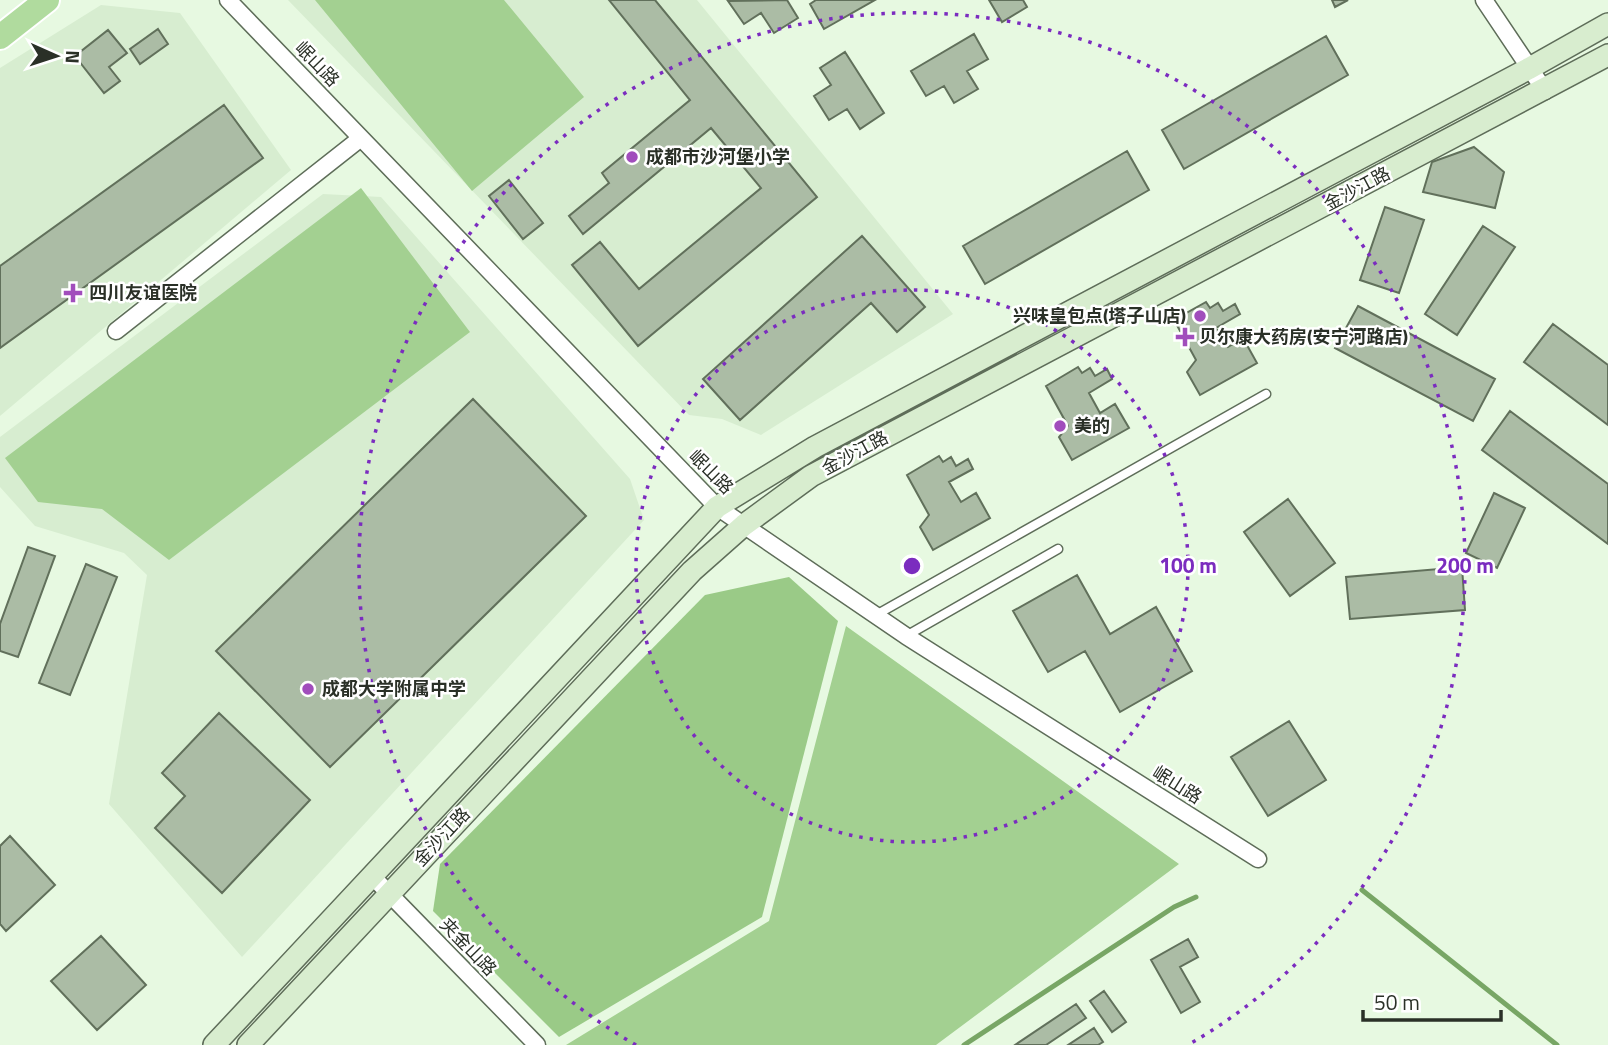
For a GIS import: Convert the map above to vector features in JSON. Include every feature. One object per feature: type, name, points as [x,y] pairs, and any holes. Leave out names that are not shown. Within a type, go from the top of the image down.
[{"type":"main road","points":[[0,37],[47,0]]},
{"type":"street","name":"岷山路","points":[[228,0],[717,507],[906,636],[1258,859]]},
{"type":"street","points":[[1484,0],[1528,69],[1545,90]]},
{"type":"street","points":[[214,1045],[717,507],[815,447],[1608,24]]},
{"type":"street","name":"金沙江路","points":[[248,1045],[692,570],[744,525],[811,476],[1608,55]]},
{"type":"street","points":[[116,331],[361,138]]},
{"type":"street","name":"夹金山路","points":[[372,876],[537,1045]]},
{"type":"lane","points":[[876,615],[1266,394]]},
{"type":"lane","points":[[906,636],[1058,549]]},
{"type":"shaded area","name":"成都市沙河堡小学","points":[[288,0],[697,0],[953,314],[761,435],[722,419],[689,415]]},
{"type":"shaded area","name":"四川友谊医院","points":[[101,5],[180,13],[291,170],[0,416],[0,68]]},
{"type":"shaded area","name":"成都大学附属中学","points":[[323,194],[381,197],[630,479],[644,520],[242,957],[109,804],[147,575],[124,553],[35,526],[0,487],[0,437]]},
{"type":"green space","points":[[315,0],[504,0],[584,97],[472,191]]},
{"type":"green space","points":[[361,188],[470,332],[169,560],[102,509],[38,502],[5,458]]},
{"type":"green space","points":[[789,577],[838,621],[762,917],[559,1037],[433,911],[440,864],[705,595]]},
{"type":"green space","points":[[846,626],[1179,864],[936,1045],[566,1045],[769,921]]},
{"type":"building","points":[[609,0],[655,0],[817,197],[638,346],[572,265],[600,242],[639,289],[761,188],[711,128],[583,234],[569,216],[609,183],[602,173],[690,100]]},
{"type":"building","points":[[787,0],[798,18],[774,33],[761,13],[744,24],[728,1]]},
{"type":"building","points":[[816,0],[875,0],[824,29],[810,4]]},
{"type":"building","points":[[989,0],[1023,0],[1027,7],[1002,22]]},
{"type":"building","points":[[1332,0],[1348,0],[1335,7]]},
{"type":"building","points":[[158,29],[168,44],[140,64],[130,49]]},
{"type":"building","points":[[108,30],[127,53],[109,67],[120,81],[104,93],[75,56]]},
{"type":"building","points":[[974,34],[988,59],[967,71],[978,89],[954,103],[944,86],[926,96],[911,71]]},
{"type":"building","points":[[1326,36],[1348,75],[1184,169],[1162,130]]},
{"type":"building","points":[[845,52],[884,113],[860,129],[847,109],[829,120],[814,96],[831,85],[820,68]]},
{"type":"building","points":[[224,105],[263,158],[0,348],[0,266]]},
{"type":"building","points":[[1474,147],[1504,172],[1495,208],[1423,192],[1432,162]]},
{"type":"building","points":[[1127,151],[1149,190],[985,284],[963,246]]},
{"type":"building","points":[[509,180],[543,223],[523,239],[489,196]]},
{"type":"building","points":[[1385,207],[1424,220],[1399,293],[1360,280]]},
{"type":"building","points":[[1483,226],[1515,247],[1457,335],[1425,314]]},
{"type":"building","points":[[862,236],[925,307],[897,332],[871,303],[740,420],[703,379]]},
{"type":"building","points":[[1206,302],[1210,308],[1218,303],[1223,311],[1235,304],[1240,314],[1216,328],[1228,347],[1243,338],[1257,363],[1200,395],[1187,372],[1196,360],[1174,320]]},
{"type":"building","points":[[1358,306],[1495,379],[1473,421],[1335,348]]},
{"type":"building","points":[[1553,324],[1608,365],[1608,425],[1524,362]]},
{"type":"building","points":[[1078,367],[1082,373],[1090,368],[1095,376],[1107,369],[1112,379],[1089,393],[1100,413],[1115,404],[1129,428],[1072,460],[1059,437],[1068,426],[1046,386]]},
{"type":"building","points":[[473,399],[586,516],[330,767],[216,651]]},
{"type":"building","points":[[1510,411],[1608,484],[1608,544],[1482,450]]},
{"type":"building","points":[[939,456],[943,462],[951,457],[956,466],[968,459],[973,469],[949,482],[961,502],[976,493],[990,518],[933,550],[920,527],[929,515],[907,475]]},
{"type":"building","points":[[1494,493],[1525,508],[1497,568],[1466,553]]},
{"type":"building","points":[[1288,499],[1335,563],[1290,596],[1244,532]]},
{"type":"building","points":[[28,547],[55,556],[18,657],[0,651],[0,624]]},
{"type":"building","points":[[86,564],[117,577],[70,695],[39,683]]},
{"type":"building","points":[[1462,567],[1465,610],[1350,619],[1346,577]]},
{"type":"building","points":[[1077,575],[1110,634],[1156,607],[1192,671],[1120,712],[1085,651],[1048,672],[1013,611]]},
{"type":"building","points":[[219,713],[310,800],[222,893],[155,828],[185,796],[162,773]]},
{"type":"building","points":[[1289,721],[1326,780],[1268,816],[1231,757]]},
{"type":"building","points":[[10,836],[55,885],[6,931],[0,924],[0,846]]},
{"type":"building","points":[[101,936],[146,985],[97,1030],[51,981]]},
{"type":"building","points":[[1188,939],[1198,957],[1180,967],[1200,1002],[1181,1013],[1151,960]]},
{"type":"building","points":[[1104,991],[1126,1022],[1112,1032],[1090,1001]]},
{"type":"building","points":[[1076,1004],[1086,1018],[1046,1045],[1015,1045]]},
{"type":"building","points":[[1094,1028],[1103,1042],[1098,1045],[1068,1045]]},
{"type":"waterway","points":[[1362,890],[1557,1045]]},
{"type":"waterway","points":[[964,1045],[1174,907],[1196,897]]},
{"type":"place","name":"成都市沙河堡小学","points":[[632,157]]},
{"type":"place","name":"四川友谊医院","points":[[73,293]]},
{"type":"place","name":"兴味皇包点(塔子山店)","points":[[1200,316]]},
{"type":"place","name":"贝尔康大药房(安宁河路店)","points":[[1185,337]]},
{"type":"place","name":"美的","points":[[1060,426]]},
{"type":"place","name":"成都大学附属中学","points":[[308,689]]}]
